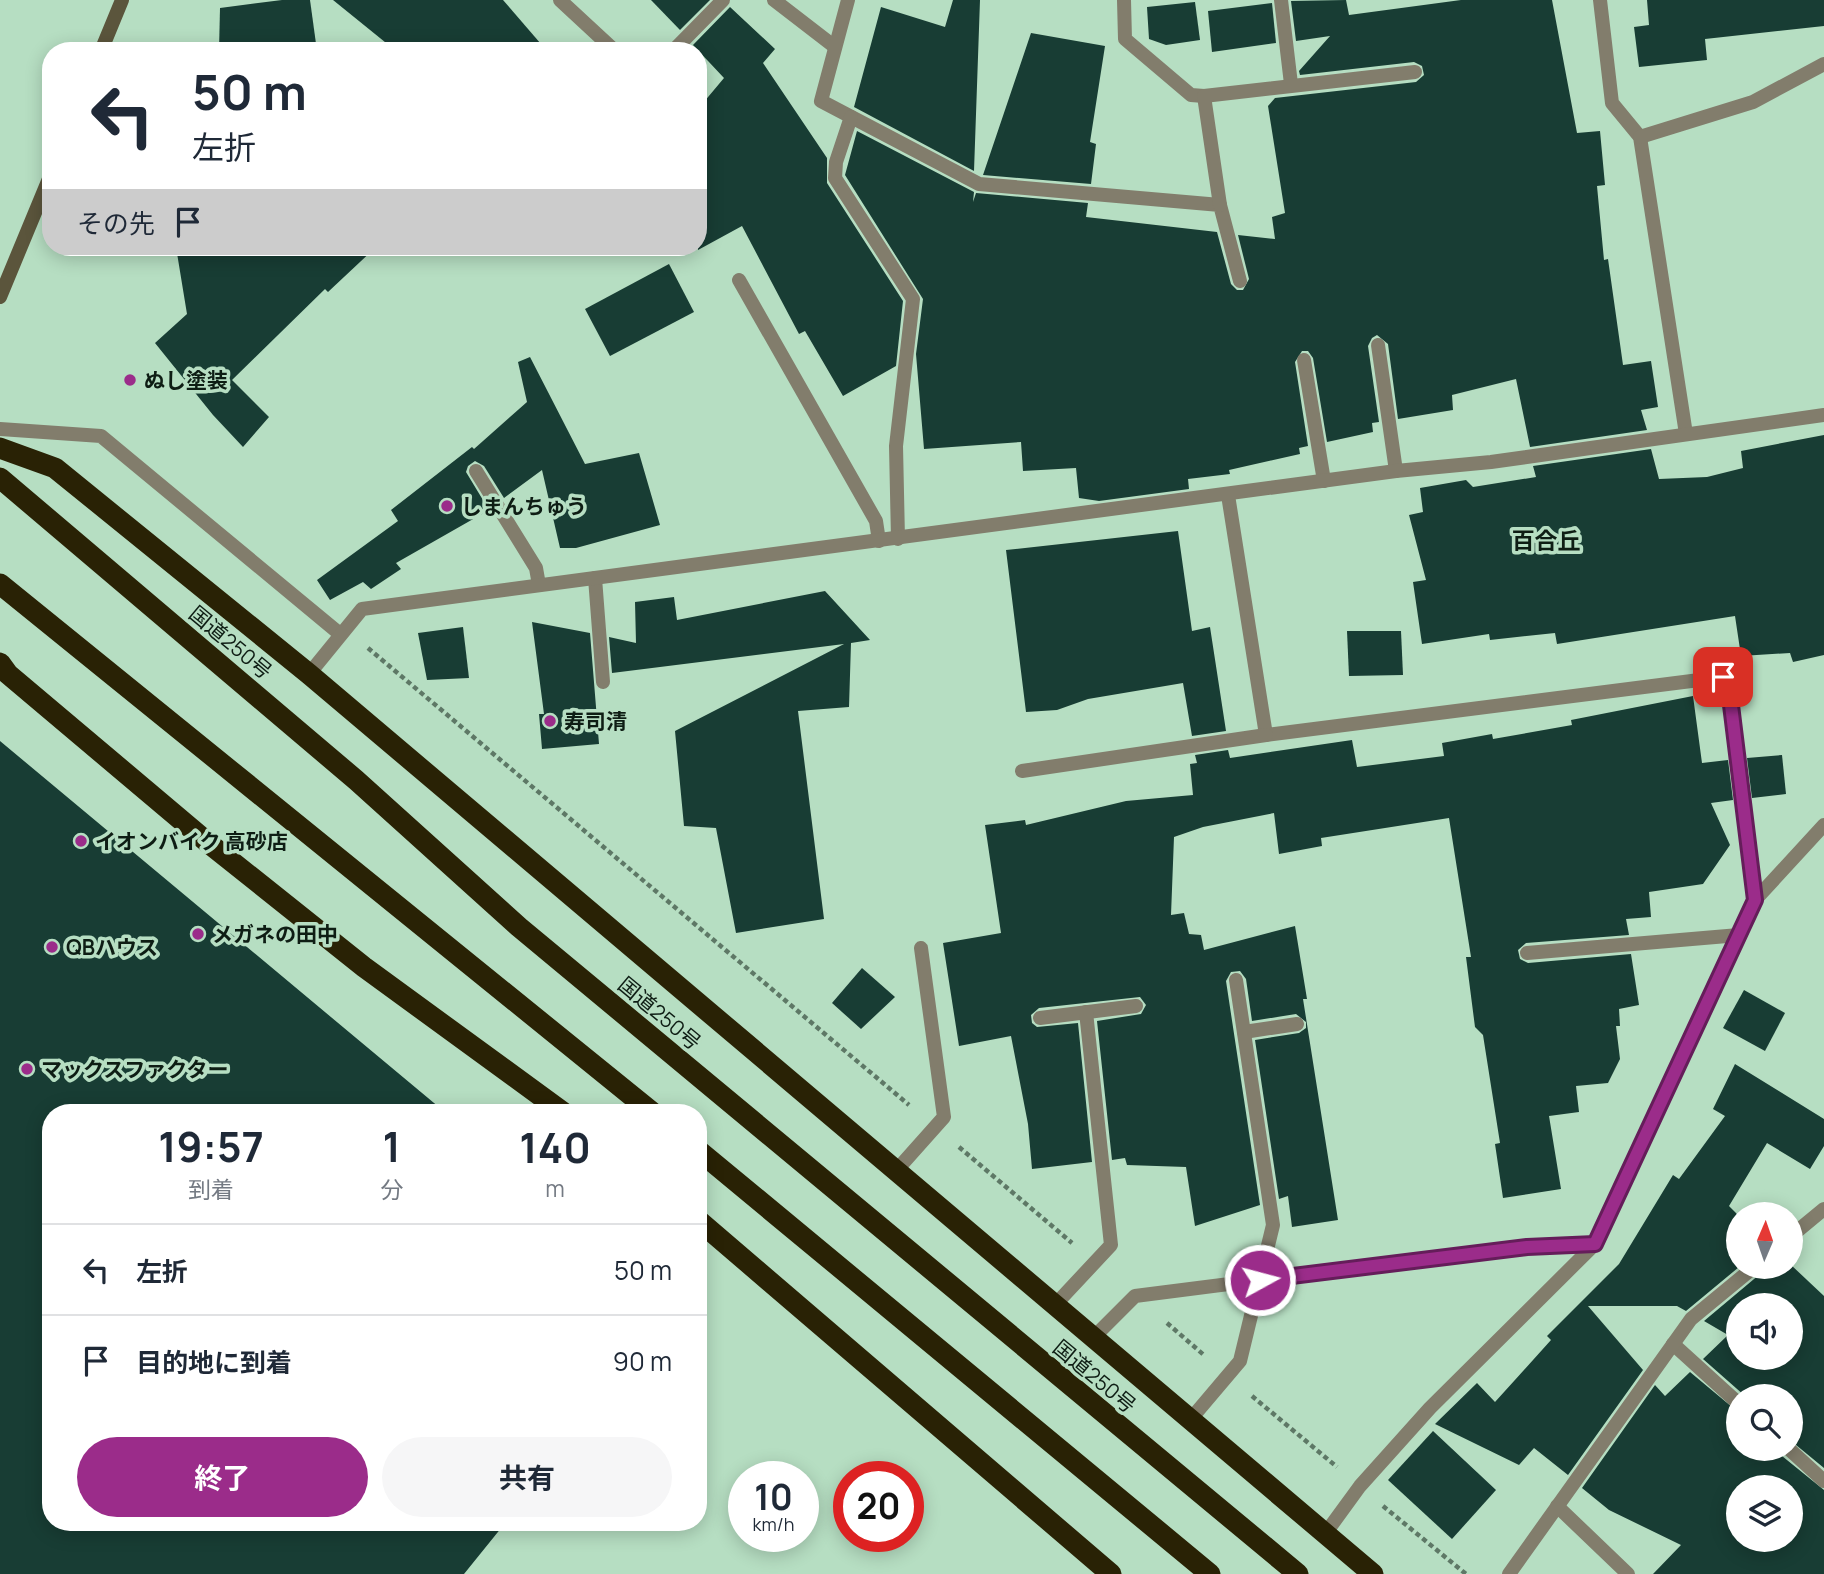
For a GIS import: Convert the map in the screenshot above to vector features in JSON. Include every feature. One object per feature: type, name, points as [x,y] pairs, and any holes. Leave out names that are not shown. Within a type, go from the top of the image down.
[{"type":"highway","points":[[0,447],[55,468],[309,674],[1373,1574]]},
{"type":"highway","name":"国道250号","points":[[0,478],[356,780],[519,927],[1298,1574]]},
{"type":"highway","points":[[0,584],[642,1104]]},
{"type":"highway","points":[[0,663],[8,674],[248,875],[364,967],[552,1104]]},
{"type":"highway","points":[[707,1157],[1210,1574]]},
{"type":"highway","points":[[707,1228],[1111,1574]]},
{"type":"street","points":[[105,42],[122,0]]},
{"type":"street","points":[[561,0],[605,42]]},
{"type":"street","points":[[682,42],[723,0]]},
{"type":"street","points":[[774,0],[835,47]]},
{"type":"street","points":[[848,0],[821,101],[850,117],[979,184],[1220,205]]},
{"type":"street","points":[[1124,0],[1125,38],[1191,96],[1415,72]]},
{"type":"street","points":[[1282,0],[1291,84]]},
{"type":"street","points":[[1600,0],[1612,103],[1640,137],[1686,434]]},
{"type":"street","points":[[1640,137],[1753,102],[1824,64]]},
{"type":"street","points":[[1204,96],[1220,205],[1240,281]]},
{"type":"street","points":[[850,117],[836,162],[835,178],[914,299],[896,446],[898,539]]},
{"type":"street","points":[[0,297],[42,196]]},
{"type":"street","points":[[739,280],[876,521],[879,541]]},
{"type":"street","points":[[1378,345],[1396,471]]},
{"type":"street","points":[[1304,360],[1324,481]]},
{"type":"street","points":[[309,674],[362,609],[1396,471],[1491,462],[1824,415]]},
{"type":"street","points":[[0,429],[102,436],[341,634]]},
{"type":"street","points":[[476,471],[536,568],[539,585]]},
{"type":"street","points":[[1228,495],[1266,735]]},
{"type":"street","points":[[595,578],[603,682]]},
{"type":"street","points":[[1021,771],[1266,735],[1723,677],[1730,697],[1755,900]]},
{"type":"street","points":[[1325,1534],[1360,1486],[1430,1408],[1595,1244],[1755,900],[1824,825]]},
{"type":"street","points":[[1527,953],[1738,935]]},
{"type":"street","points":[[895,1172],[944,1117],[921,948]]},
{"type":"street","points":[[1189,1420],[1240,1361],[1273,1225],[1236,980]]},
{"type":"street","points":[[1040,1018],[1136,1006]]},
{"type":"street","points":[[1054,1306],[1111,1245],[1086,1012]]},
{"type":"street","points":[[1244,1032],[1297,1024]]},
{"type":"street","points":[[1803,1226],[1824,1209]]},
{"type":"street","points":[[1093,1338],[1135,1296],[1527,1247],[1595,1244]]},
{"type":"street","points":[[1509,1574],[1691,1319],[1739,1279]]},
{"type":"street","points":[[1673,1344],[1726,1392]]},
{"type":"street","points":[[1802,1461],[1824,1481]]},
{"type":"street","points":[[1557,1506],[1629,1574]]},
{"type":"path","points":[[351,621],[365,645],[1095,1262]]},
{"type":"path","points":[[1135,1296],[1466,1574]]},
{"type":"building","points":[[282,0],[310,0],[316,42],[219,42],[220,8]]},
{"type":"building","points":[[333,0],[503,0],[539,42],[385,42]]},
{"type":"building","points":[[651,0],[710,0],[680,30]]},
{"type":"building","points":[[953,0],[980,0],[974,171],[854,107],[881,7],[945,27]]},
{"type":"building","points":[[1346,0],[1349,15],[1461,0],[1552,0],[1577,133],[1600,131],[1605,185],[1597,186],[1604,260],[1608,259],[1623,365],[1651,361],[1658,407],[1641,410],[1647,430],[1530,447],[1516,379],[1452,395],[1453,410],[1398,419],[1388,344],[1377,335],[1368,346],[1379,422],[1372,423],[1373,432],[1327,442],[1313,358],[1308,351],[1302,351],[1295,362],[1308,446],[1299,448],[1300,454],[1229,470],[1230,474],[1188,479],[1189,489],[1099,501],[1079,498],[1076,468],[1023,471],[1021,442],[924,449],[916,354],[923,299],[845,175],[857,131],[974,192],[973,202],[976,193],[1088,203],[1086,217],[1217,232],[1231,284],[1237,290],[1243,290],[1249,279],[1238,235],[1275,239],[1272,217],[1285,213],[1268,106],[1275,98],[1416,82],[1424,75],[1422,66],[1414,62],[1300,75],[1299,71],[1330,36],[1296,41],[1291,1]]},
{"type":"building","points":[[1647,0],[1824,0],[1824,26],[1705,39],[1707,60],[1639,67],[1634,27],[1649,25]]},
{"type":"building","points":[[1195,2],[1200,40],[1166,45],[1149,39],[1147,7]]},
{"type":"building","points":[[1272,3],[1276,43],[1212,52],[1208,11]]},
{"type":"building","points":[[730,7],[775,49],[763,63],[827,158],[827,183],[903,301],[896,366],[843,396],[805,331],[799,334],[742,226],[707,245],[707,98],[724,78],[707,60],[707,42],[696,42]]},
{"type":"building","points":[[1031,33],[1105,46],[1090,142],[1096,144],[1091,184],[983,175]]},
{"type":"building","points":[[177,256],[366,256],[328,292],[325,289],[232,380],[269,417],[243,447],[213,415],[155,343],[187,314]]},
{"type":"building","points":[[669,264],[694,312],[610,356],[585,309]]},
{"type":"building","points":[[530,357],[585,464],[639,453],[660,525],[576,548],[560,548],[542,470],[504,498],[484,466],[475,461],[468,466],[466,472],[489,510],[396,563],[401,569],[371,589],[363,582],[330,600],[317,580],[398,521],[391,510],[472,447],[474,449],[527,402],[518,362]]},
{"type":"building","points":[[1824,435],[1824,655],[1793,662],[1790,653],[1741,656],[1735,616],[1557,644],[1555,633],[1490,640],[1489,634],[1422,644],[1413,582],[1426,580],[1409,515],[1423,512],[1420,488],[1466,480],[1473,487],[1536,477],[1533,466],[1651,449],[1659,479],[1707,477],[1743,468],[1741,451]]},
{"type":"building","points":[[1178,531],[1192,631],[1210,627],[1226,731],[1192,736],[1183,683],[1088,699],[1057,710],[1026,712],[1006,550]]},
{"type":"building","points":[[825,591],[870,640],[851,643],[849,707],[798,711],[824,919],[736,933],[716,828],[684,826],[675,731],[844,644],[612,673],[609,637],[636,643],[635,602],[674,597],[677,620]]},
{"type":"building","points":[[532,622],[590,633],[599,744],[542,749],[539,714],[544,714]]},
{"type":"building","points":[[463,627],[469,678],[427,680],[418,633]]},
{"type":"building","points":[[1347,631],[1401,631],[1403,675],[1349,676]]},
{"type":"building","points":[[1693,696],[1702,763],[1728,760],[1733,800],[1711,803],[1730,845],[1703,884],[1649,892],[1651,917],[1626,919],[1629,935],[1526,943],[1518,950],[1520,959],[1528,963],[1631,954],[1639,1005],[1619,1009],[1620,1026],[1616,1026],[1620,1059],[1608,1083],[1576,1086],[1579,1112],[1549,1116],[1561,1189],[1503,1198],[1495,1144],[1500,1143],[1483,1035],[1475,1027],[1466,957],[1471,957],[1449,818],[1321,838],[1322,846],[1279,854],[1274,813],[1203,827],[1174,837],[1171,915],[1184,913],[1189,934],[1201,935],[1204,950],[1295,926],[1307,999],[1303,999],[1338,1220],[1292,1227],[1288,1196],[1279,1199],[1255,1040],[1299,1033],[1306,1028],[1306,1022],[1296,1014],[1252,1021],[1246,979],[1240,971],[1231,972],[1226,981],[1260,1205],[1195,1226],[1186,1167],[1127,1165],[1125,1158],[1112,1160],[1097,1021],[1141,1014],[1146,1005],[1140,997],[1039,1008],[1031,1015],[1032,1023],[1037,1027],[1078,1023],[1092,1162],[1032,1169],[1028,1124],[1011,1036],[959,1046],[943,943],[1001,933],[985,825],[1025,820],[1026,825],[1126,801],[1193,795],[1190,764],[1197,763],[1195,755],[1228,750],[1230,758],[1352,740],[1357,767],[1444,756],[1442,743],[1492,734],[1493,739],[1572,725],[1571,720]]},
{"type":"building","points":[[0,741],[435,1104],[42,1104],[42,1531],[499,1531],[464,1574],[0,1574]]},
{"type":"building","points":[[1782,755],[1786,794],[1752,798],[1747,758]]},
{"type":"building","points":[[862,968],[895,997],[861,1029],[832,1003]]},
{"type":"building","points":[[1744,990],[1785,1013],[1765,1051],[1723,1028]]},
{"type":"building","points":[[1735,1064],[1824,1119],[1824,1146],[1810,1169],[1767,1143],[1731,1202],[1726,1202],[1726,1278],[1686,1311],[1677,1306],[1588,1306],[1643,1370],[1568,1475],[1534,1448],[1519,1465],[1435,1424],[1477,1383],[1495,1402],[1551,1340],[1547,1336],[1619,1264],[1673,1175],[1679,1179],[1725,1116],[1713,1109]]},
{"type":"building","points":[[1803,1276],[1824,1296],[1824,1468],[1803,1451],[1803,1384],[1731,1384],[1703,1359],[1726,1337],[1726,1370],[1803,1370],[1803,1293],[1737,1293],[1754,1279],[1803,1279]]},
{"type":"building","points":[[1726,1303],[1726,1334],[1704,1321]]},
{"type":"building","points":[[1690,1372],[1726,1402],[1726,1461],[1788,1461],[1824,1490],[1824,1574],[1653,1574],[1681,1545],[1609,1510],[1582,1488],[1655,1385],[1665,1396]]},
{"type":"building","points":[[1433,1431],[1496,1490],[1452,1539],[1388,1480]]},
{"type":"place","name":"ぬし塗装","points":[[130,380]]},
{"type":"place","name":"しまんちゅう","points":[[447,506]]},
{"type":"place","name":"寿司清","points":[[550,721]]},
{"type":"place","name":"イオンバイク 高砂店","points":[[81,841]]},
{"type":"place","name":"メガネの田中","points":[[198,934]]},
{"type":"place","name":"QBハウス","points":[[52,947]]},
{"type":"place","name":"マックスファクター","points":[[27,1069]]},
{"type":"district","name":"百合丘","points":[[1546,540]]},
{"type":"route","points":[[1260,1280],[1527,1247],[1595,1244],[1755,900],[1730,697],[1723,677]]}]
